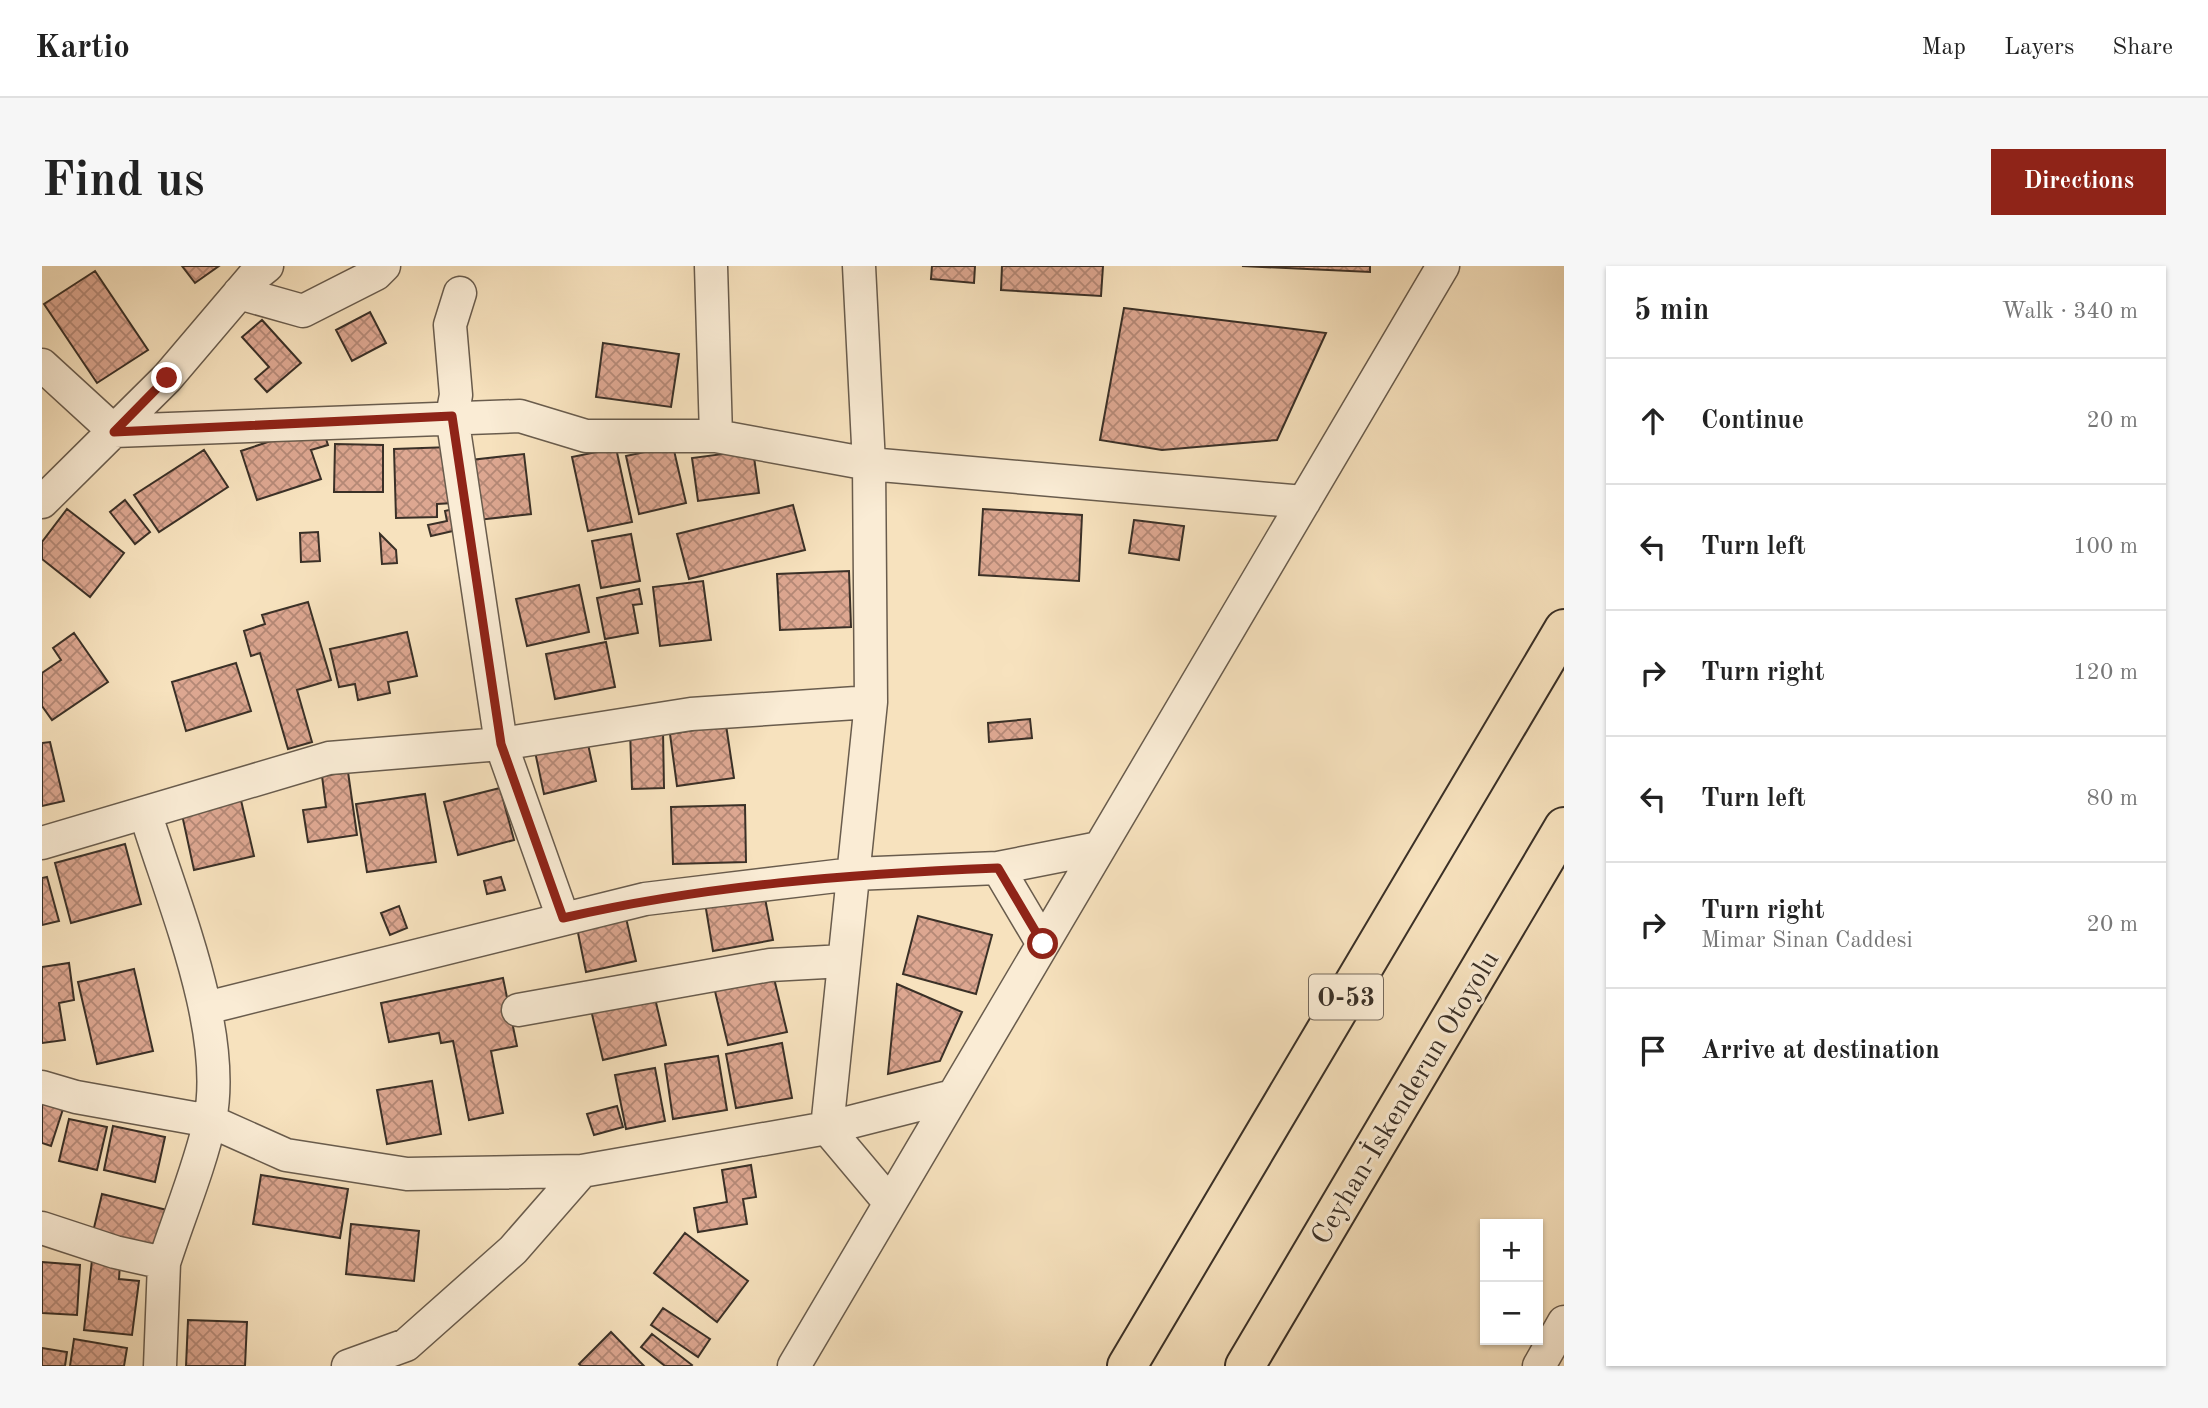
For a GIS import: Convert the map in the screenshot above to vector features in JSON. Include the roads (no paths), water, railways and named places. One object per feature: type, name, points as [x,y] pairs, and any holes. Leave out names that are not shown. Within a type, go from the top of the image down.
[{"type":"highway","name":"O-53","points":[[1127,1366],[1564,629]]},
{"type":"highway","name":"Ceyhan-İskenderun Otoyolu","points":[[1245,1366],[1564,827]]},
{"type":"street","points":[[42,502],[167,378],[239,293],[267,266]]},
{"type":"street","points":[[239,293],[303,311],[376,274],[384,266]]},
{"type":"street","points":[[711,266],[716,436]]},
{"type":"street","points":[[859,266],[869,464],[871,702],[827,1128],[890,1203]]},
{"type":"street","points":[[794,1366],[1443,266]]},
{"type":"street","points":[[460,293],[450,325],[456,395],[452,416],[501,744],[563,918]]},
{"type":"street","points":[[42,365],[114,432],[452,416],[520,416],[586,436],[716,436],[869,464],[1304,502]]},
{"type":"street","points":[[42,843],[146,815],[329,758],[501,744],[691,714],[871,702]]},
{"type":"street","points":[[146,815],[206,1008],[215,1065],[210,1121],[164,1263],[160,1366]]},
{"type":"street","points":[[206,1008],[645,899],[853,874],[998,868],[1099,848]]},
{"type":"street","points":[[998,868],[1043,944]]},
{"type":"street","points":[[518,1010],[770,965],[844,961]]},
{"type":"street","points":[[42,1087],[76,1097],[210,1121],[286,1155],[407,1174],[582,1171],[827,1128],[953,1096]]},
{"type":"street","points":[[348,1366],[415,1356],[582,1171]]},
{"type":"street","points":[[42,1228],[115,1252],[164,1263]]},
{"type":"street","points":[[1538,1366],[1564,1322]]}]
